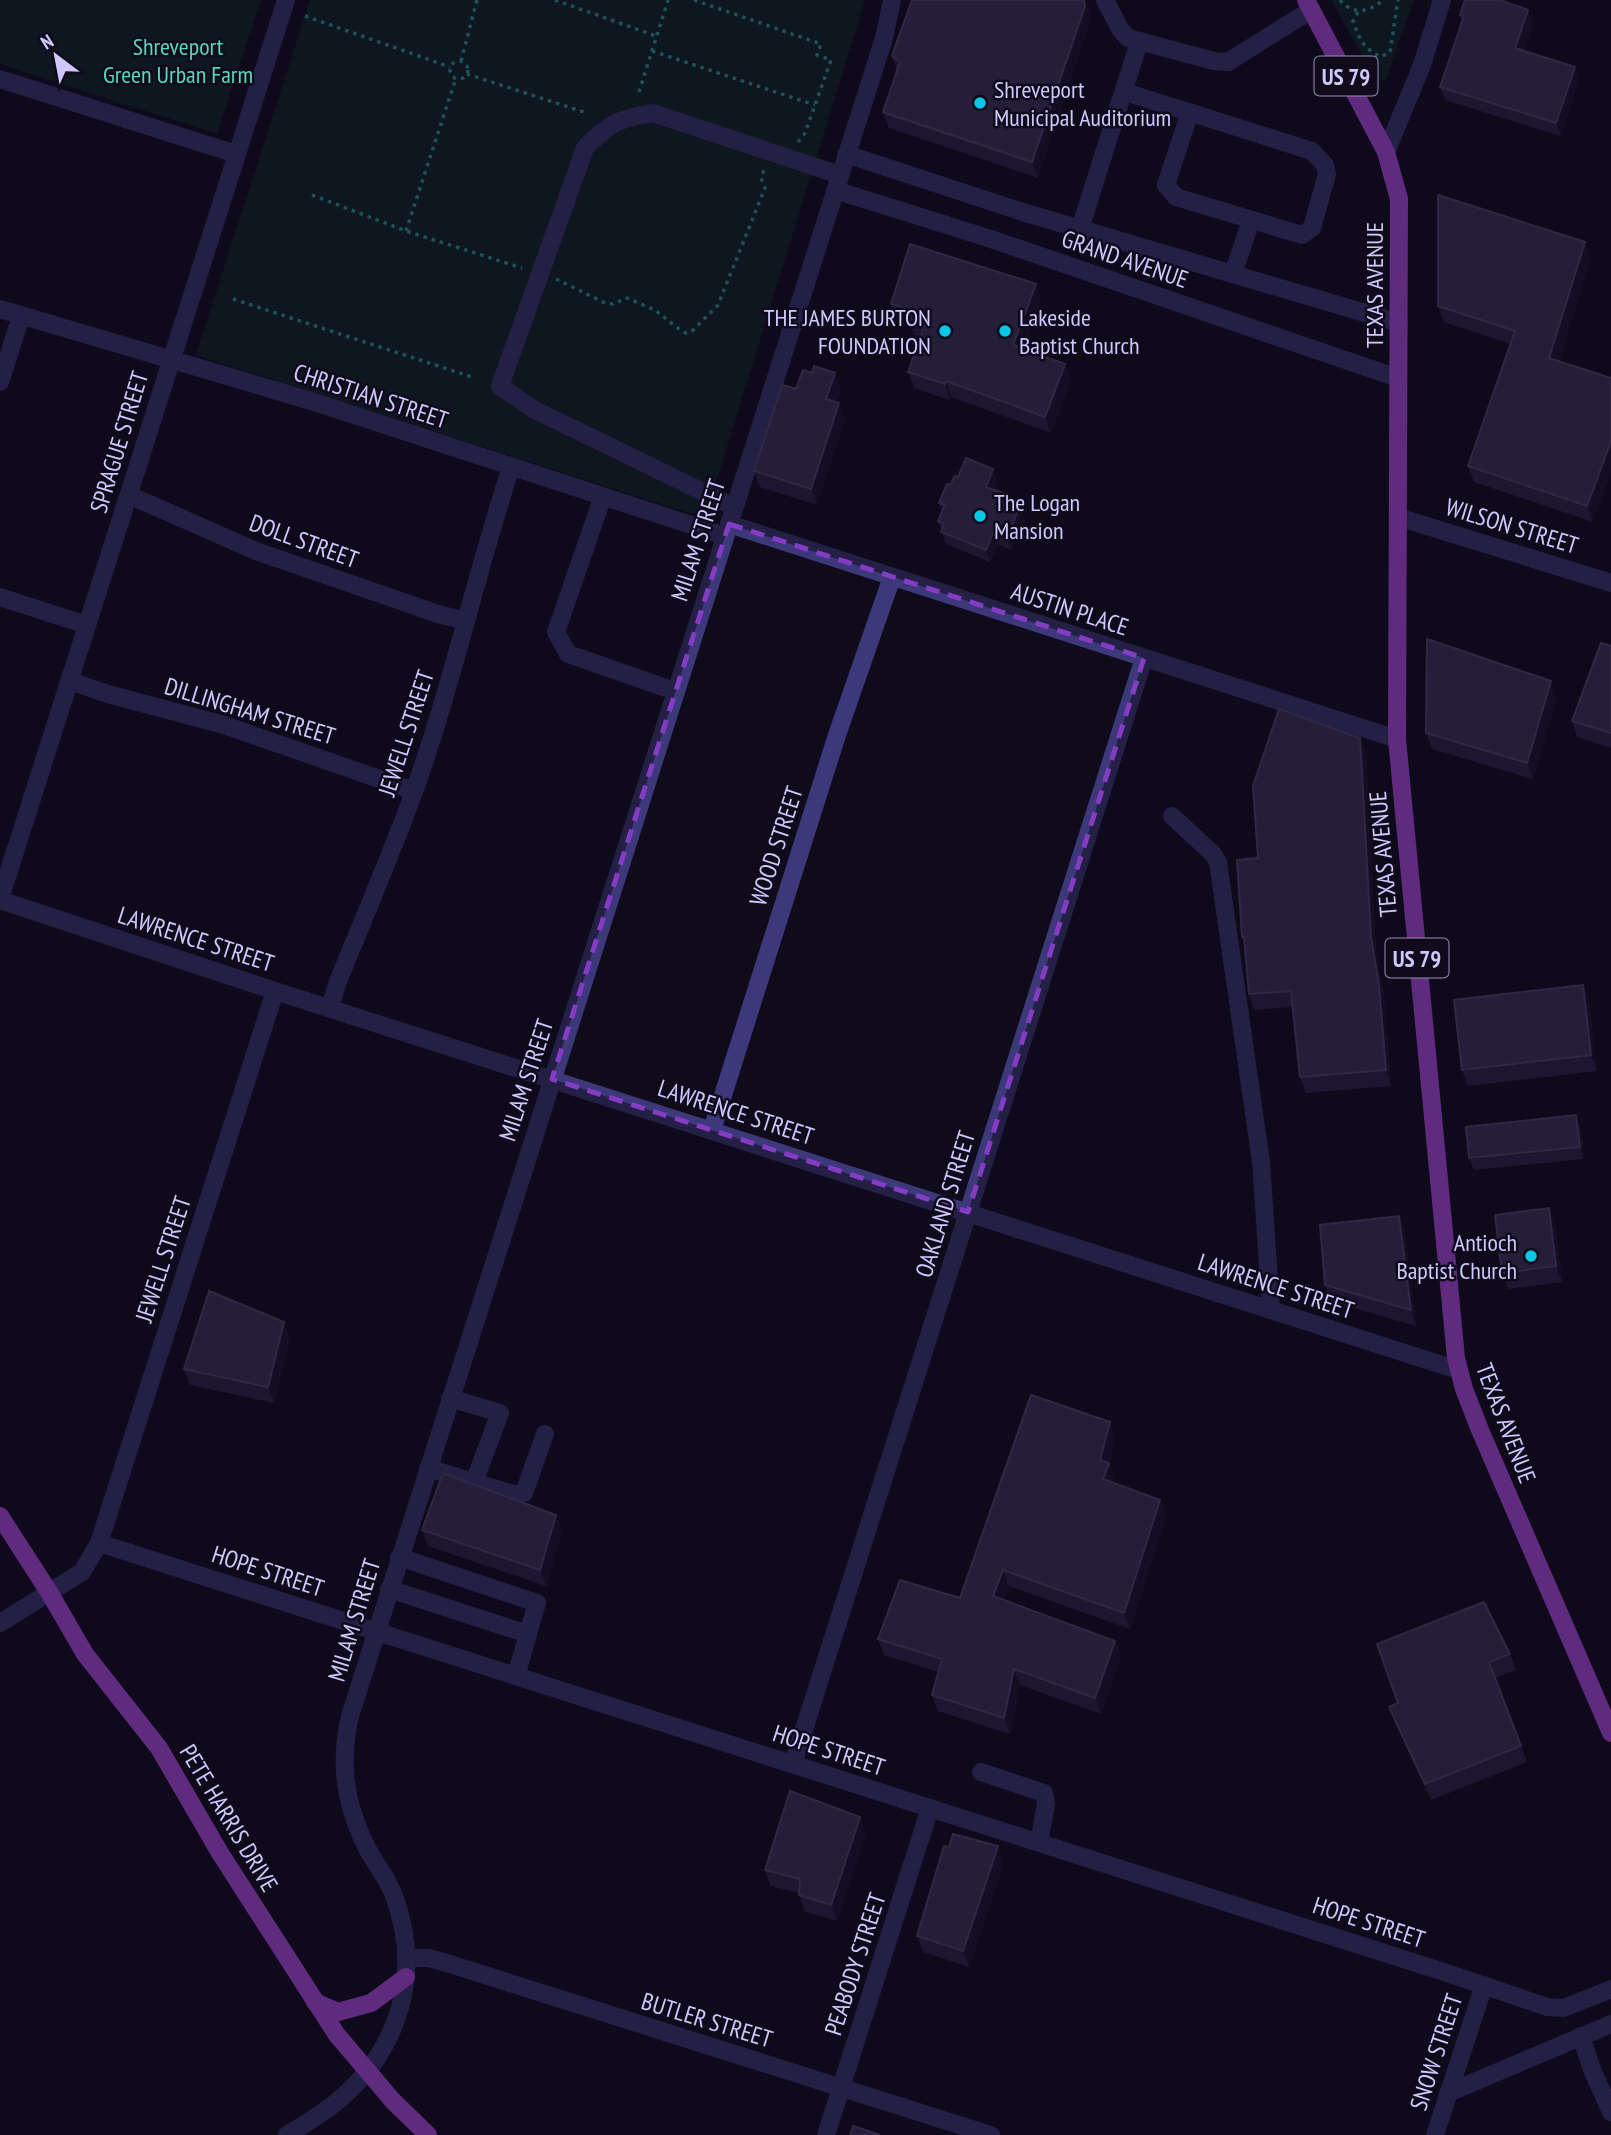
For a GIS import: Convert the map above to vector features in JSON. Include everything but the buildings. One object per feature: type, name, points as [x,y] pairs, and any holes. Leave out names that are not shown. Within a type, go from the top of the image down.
[{"type":"main road","name":"TEXAS AVENUE","points":[[1309,5],[1385,152],[1399,199],[1397,739],[1458,1370],[1476,1420],[1611,1733]]},
{"type":"main road","name":"PETE HARRIS DRIVE","points":[[0,1516],[85,1654],[159,1748],[220,1853],[337,2035],[366,2072],[428,2135]]},
{"type":"main road","points":[[315,2002],[338,2012],[371,2003],[406,1976]]},
{"type":"street","name":"SPRAGUE STREET","points":[[0,899],[286,0]]},
{"type":"street","name":"MILAM STREET","points":[[287,2135],[341,2098],[366,2072],[395,2026],[404,1997],[407,1958],[403,1926],[394,1896],[356,1825],[345,1786],[343,1756],[346,1736],[389,1589],[884,38],[892,0]]},
{"type":"street","points":[[1105,0],[1120,29],[1128,38],[1213,61],[1228,62],[1309,5]]},
{"type":"street","points":[[1385,152],[1422,65],[1442,0]]},
{"type":"street","points":[[1080,229],[1139,42]]},
{"type":"street","points":[[0,79],[236,154]]},
{"type":"street","points":[[1125,92],[1190,112],[1312,151],[1325,165],[1327,174],[1312,228],[1302,235],[1176,197],[1166,186],[1190,112]]},
{"type":"street","name":"GRAND AVENUE","points":[[729,522],[533,409],[500,386],[584,148],[605,127],[630,117],[653,113],[772,152],[837,182],[1001,242],[1398,378]]},
{"type":"street","name":"GRAND AVENUE","points":[[846,154],[1080,229],[1399,323]]},
{"type":"street","points":[[1233,274],[1251,220]]},
{"type":"street","name":"CHRISTIAN STREET","points":[[0,309],[311,401],[603,496],[729,522]]},
{"type":"street","points":[[0,382],[21,316]]},
{"type":"street","name":"JEWELL STREET","points":[[330,1008],[337,984],[414,791],[456,660],[511,467]]},
{"type":"street","name":"DOLL STREET","points":[[129,495],[256,551],[466,621]]},
{"type":"street","points":[[603,496],[556,632],[568,654],[675,691]]},
{"type":"street","name":"WILSON STREET","points":[[1398,516],[1611,583]]},
{"type":"street","name":"AUSTIN PLACE","points":[[729,522],[892,578],[1397,739]]},
{"type":"street","name":"WOOD STREET","points":[[712,1130],[837,735],[892,578]]},
{"type":"street","points":[[0,597],[87,625]]},
{"type":"street","name":"OAKLAND STREET","points":[[793,1764],[1144,658]]},
{"type":"street","name":"DILLINGHAM STREET","points":[[70,681],[235,729],[414,791]]},
{"type":"street","points":[[1172,816],[1213,853],[1218,862],[1261,1162],[1271,1310]]},
{"type":"street","name":"LAWRENCE STREET","points":[[0,899],[275,991],[1458,1370]]},
{"type":"street","name":"JEWELL STREET","points":[[99,1543],[275,991]]},
{"type":"street","points":[[450,1398],[500,1413],[474,1482]]},
{"type":"street","points":[[428,1468],[513,1494],[524,1493],[545,1434]]},
{"type":"street","points":[[0,1623],[82,1572],[99,1543]]},
{"type":"street","name":"HOPE STREET","points":[[99,1543],[1039,1842],[1547,2007],[1564,2008],[1611,1989]]},
{"type":"street","points":[[399,1558],[537,1603],[516,1676]]},
{"type":"street","points":[[389,1589],[528,1634]]},
{"type":"street","points":[[981,1772],[1044,1793],[1046,1811],[1039,1842]]},
{"type":"street","name":"PEABODY STREET","points":[[826,2135],[930,1808]]},
{"type":"street","name":"BUTLER STREET","points":[[407,1958],[429,1958],[450,1964],[991,2135]]},
{"type":"street","name":"SNOW STREET","points":[[1435,2135],[1483,1985]]},
{"type":"street","points":[[1448,2093],[1611,2024]]},
{"type":"street","points":[[1581,2036],[1611,2112]]},
{"type":"path","points":[[461,61],[477,0]]},
{"type":"path","points":[[555,0],[656,36]]},
{"type":"path","points":[[639,92],[668,0]]},
{"type":"path","points":[[694,0],[821,44],[817,55],[831,60],[805,133],[796,143]]},
{"type":"path","points":[[1340,0],[1348,9],[1358,12],[1369,10],[1383,0]]},
{"type":"path","points":[[1358,12],[1353,21],[1357,35],[1367,50],[1381,57],[1390,52],[1398,0]]},
{"type":"path","points":[[305,16],[450,67]]},
{"type":"path","points":[[652,51],[815,105]]},
{"type":"path","points":[[461,61],[467,65],[467,74],[463,78],[456,78],[450,73],[450,67],[453,62],[461,61]]},
{"type":"path","points":[[467,74],[584,112]]},
{"type":"path","points":[[406,231],[456,78]]},
{"type":"path","points":[[312,195],[406,231],[558,279],[604,303],[613,304],[628,298],[655,310],[679,330],[686,332],[692,331],[718,305],[765,188],[761,178],[772,152]]},
{"type":"path","points":[[233,299],[475,378]]},
{"type":"highlighted area","points":[[729,524],[1144,658],[968,1212],[552,1079]]},
{"type":"green space","name":"Shreveport Green Urban Farm","points":[[0,0],[261,0],[217,134],[0,64]]},
{"type":"green space","points":[[310,0],[865,0],[705,518],[196,355]]},
{"type":"green space","points":[[1331,0],[1414,0],[1385,82],[1375,78]]},
{"type":"place","name":"Shreveport Municipal Auditorium","points":[[980,103]]},
{"type":"place","name":"THE JAMES BURTON FOUNDATION","points":[[945,331]]},
{"type":"place","name":"Lakeside Baptist Church","points":[[1005,331]]},
{"type":"place","name":"The Logan Mansion","points":[[980,516]]},
{"type":"place","name":"Antioch Baptist Church","points":[[1531,1256]]}]
